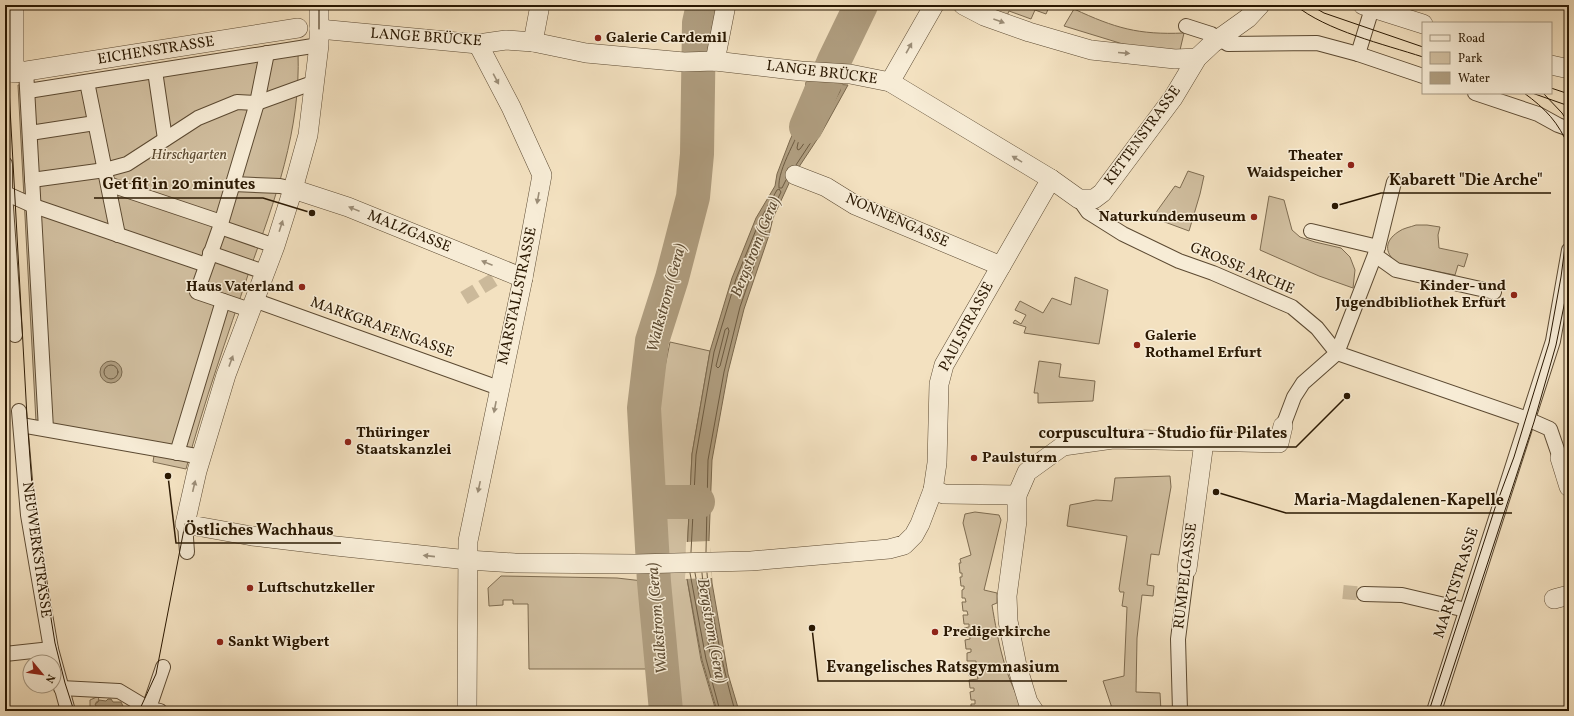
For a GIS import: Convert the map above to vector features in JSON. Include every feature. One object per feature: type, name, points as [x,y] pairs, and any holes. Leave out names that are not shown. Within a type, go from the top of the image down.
[{"type":"street","points":[[14,5],[15,72],[28,91],[46,430]]},
{"type":"street","points":[[187,552],[185,524],[202,457],[226,374],[275,246],[308,135],[319,37],[319,5]]},
{"type":"street","points":[[533,42],[540,5]]},
{"type":"street","points":[[711,61],[726,5]]},
{"type":"street","points":[[890,82],[934,5]]},
{"type":"street","points":[[963,5],[984,16],[1030,32],[1091,50],[1176,59],[1197,58]]},
{"type":"street","name":"KETTENSTRASSE","points":[[1079,199],[1094,199],[1102,193],[1173,98],[1197,58],[1214,34],[1248,18],[1260,5]]},
{"type":"street","points":[[1358,54],[1367,10],[1422,24]]},
{"type":"street","points":[[1186,26],[1214,34],[1228,44],[1318,43],[1358,54],[1422,76]]},
{"type":"street","name":"EICHENSTRASSE","points":[[15,72],[217,42],[298,28]]},
{"type":"street","points":[[28,91],[267,53],[319,37]]},
{"type":"street","name":"LANGE BRÜCKE","points":[[319,37],[478,44],[506,40],[533,42],[586,54],[684,62],[711,61],[850,74],[890,82],[1051,179],[1079,199]]},
{"type":"street","name":"MARSTALLSTRASSE","points":[[467,711],[468,541],[523,278],[542,175],[511,107],[478,44]]},
{"type":"street","points":[[208,259],[221,224],[257,103],[267,53]]},
{"type":"street","points":[[1552,65],[1569,69]]},
{"type":"street","points":[[155,71],[165,139]]},
{"type":"street","points":[[87,82],[118,234]]},
{"type":"street","points":[[32,180],[105,170],[127,164],[198,118],[237,102],[257,103],[315,82]]},
{"type":"street","points":[[1483,94],[1504,97],[1558,125],[1569,129]]},
{"type":"street","points":[[30,133],[95,123]]},
{"type":"street","points":[[5,164],[7,253],[15,335]]},
{"type":"street","name":"NONNENGASSE","points":[[795,175],[826,187],[855,205],[1001,266]]},
{"type":"street","name":"PAULSTRASSE","points":[[468,560],[515,563],[636,564],[742,562],[889,549],[904,545],[914,535],[920,524],[933,490],[937,463],[941,376],[944,365],[1051,179]]},
{"type":"street","points":[[1034,711],[1028,702],[1017,666],[1008,621],[1007,596],[1016,522],[1017,495],[1027,472],[1063,446],[1113,439],[1279,443],[1282,426],[1294,397],[1303,383],[1337,353],[1377,251],[1394,182]]},
{"type":"street","points":[[108,184],[221,224],[275,246]]},
{"type":"street","points":[[233,184],[280,186],[293,189]]},
{"type":"street","name":"MALZGASSE","points":[[293,189],[348,207],[523,278]]},
{"type":"street","points":[[5,193],[34,206],[118,234],[208,259],[264,272]]},
{"type":"street","name":"GROSSE ARCHE","points":[[1079,199],[1088,212],[1123,234],[1179,261],[1213,273],[1292,307],[1317,328],[1337,353]]},
{"type":"street","points":[[1311,231],[1377,251],[1396,270],[1494,292]]},
{"type":"street","name":"MARKTSTRASSE","points":[[1434,711],[1464,610],[1553,341],[1568,265],[1569,250]]},
{"type":"street","name":"MARKGRAFENGASSE","points":[[208,259],[197,292],[223,301],[252,305],[499,388]]},
{"type":"street","points":[[177,452],[223,301]]},
{"type":"street","points":[[1337,353],[1528,419],[1550,429],[1569,487]]},
{"type":"street","name":"NEUWERKSTRASSE","points":[[19,411],[28,515],[52,654]]},
{"type":"street","points":[[20,426],[202,457]]},
{"type":"street","name":"RUMPELGASSE","points":[[1180,711],[1178,639],[1204,442]]},
{"type":"street","points":[[933,490],[944,494],[1017,495]]},
{"type":"street","points":[[185,524],[252,536],[468,560]]},
{"type":"street","name":"MARKTSTRASSE","points":[[1364,594],[1402,595],[1464,610]]},
{"type":"street","points":[[5,654],[51,649]]},
{"type":"street","points":[[62,688],[119,691],[152,710],[163,667]]},
{"type":"street","name":"NEUWERKSTRASSE","points":[[62,691],[68,711]]},
{"type":"green space","points":[[985,5],[1050,5],[1046,14],[1035,10],[1031,19],[1009,11],[1006,18]]},
{"type":"green space","points":[[1074,9],[1102,21],[1127,29],[1153,33],[1184,33],[1180,50],[1136,48],[1064,26]]},
{"type":"green space","name":"Hirschgarten","points":[[298,52],[298,81],[291,137],[277,191],[224,345],[186,469],[153,462],[156,443],[36,422],[18,85],[59,83]]},
{"type":"green space","points":[[1188,171],[1204,176],[1189,231],[1154,218],[1157,211],[1175,186],[1180,188]]},
{"type":"green space","points":[[1269,196],[1284,200],[1292,230],[1300,237],[1341,248],[1350,257],[1355,270],[1353,288],[1319,276],[1260,250]]},
{"type":"green space","points":[[1416,225],[1440,227],[1438,235],[1439,248],[1468,254],[1464,267],[1458,265],[1455,275],[1399,264],[1394,260],[1389,253],[1388,248],[1390,240],[1400,231]]},
{"type":"green space","points":[[1075,277],[1108,290],[1099,344],[1024,333],[1026,327],[1013,323],[1015,320],[1021,324],[1026,315],[1015,310],[1020,301],[1043,313],[1052,298],[1071,305]]},
{"type":"green space","points":[[670,342],[710,351],[692,454],[686,573],[701,660],[716,711],[674,711],[666,659],[657,453],[660,391]]},
{"type":"green space","points":[[1039,361],[1061,364],[1059,377],[1095,381],[1093,401],[1038,403],[1038,393],[1034,393]]},
{"type":"green space","points":[[1170,476],[1171,487],[1159,555],[1151,554],[1147,585],[1154,586],[1153,596],[1142,595],[1137,638],[1136,692],[1160,693],[1161,711],[1113,711],[1103,681],[1124,676],[1127,607],[1122,606],[1124,592],[1120,592],[1119,589],[1127,536],[1067,526],[1070,505],[1096,500],[1112,501],[1115,478]]},
{"type":"green space","points":[[975,512],[999,515],[1001,520],[984,590],[997,593],[997,603],[992,605],[1003,660],[1013,686],[1026,711],[971,711],[971,704],[975,704],[975,700],[971,700],[970,692],[974,691],[974,688],[970,688],[969,680],[978,679],[977,675],[969,676],[968,666],[976,666],[976,661],[967,661],[967,653],[971,652],[971,649],[966,649],[965,640],[970,639],[970,636],[965,636],[964,628],[969,627],[969,624],[964,624],[963,615],[968,615],[967,611],[963,611],[962,602],[966,602],[965,598],[962,598],[962,590],[964,589],[964,586],[961,586],[960,577],[962,577],[962,573],[960,573],[959,563],[961,563],[960,559],[971,555],[963,523],[965,514]]},
{"type":"green space","points":[[501,576],[617,578],[643,581],[651,669],[529,669],[528,604],[513,604],[513,600],[503,600],[503,605],[489,606],[488,588]]},
{"type":"green space","points":[[99,696],[98,702],[96,702],[101,711],[90,711],[90,700]]},
{"type":"water","points":[[806,82],[848,85],[822,132],[791,179],[773,218],[769,235],[744,309],[728,372],[712,460],[709,540],[712,583],[728,674],[739,711],[717,711],[702,660],[686,573],[692,454],[710,351],[732,278],[756,218],[775,186],[777,174],[802,114]]},
{"type":"water","points":[[111,361],[119,364],[122,372],[119,380],[111,383],[103,380],[100,372],[103,364]]},
{"type":"water","points":[[111,699],[113,702],[121,702],[123,706],[120,711],[98,710],[95,704],[99,700],[106,701]]},
{"type":"pier","points":[[710,541],[712,578],[685,579],[686,542]]},
{"type":"waterway","name":"Walkstrom (Gera)","points":[[666,711],[654,582],[644,408],[652,341],[672,278],[693,197],[697,154],[699,23],[703,5]]},
{"type":"waterway","name":"Bergstrom (Gera)","points":[[806,127],[834,61],[861,5]]},
{"type":"waterway","name":"Bergstrom (Gera)","points":[[650,502],[698,502]]},
{"type":"tunnel","points":[[464,298],[500,276]]},
{"type":"tunnel","points":[[1343,592],[1364,594]]},
{"type":"tram line","points":[[9,5],[8,65],[10,108],[27,417],[34,513],[55,643],[74,711]]},
{"type":"tram line","points":[[319,5],[319,29]]},
{"type":"tram line","points":[[1295,5],[1323,22],[1356,36],[1422,57]]},
{"type":"tram line","points":[[1310,5],[1324,13],[1422,47]]},
{"type":"tram line","points":[[1552,88],[1569,94]]},
{"type":"tram line","points":[[1525,94],[1539,105],[1556,123],[1569,147]]},
{"type":"tram line","points":[[1535,94],[1569,106]]},
{"type":"tram line","points":[[1544,94],[1562,113],[1569,124]]},
{"type":"tram line","points":[[1429,711],[1495,508],[1514,457],[1549,343],[1561,277],[1569,216]]},
{"type":"tram line","points":[[1439,711],[1534,422],[1556,345],[1569,281]]},
{"type":"tram line","points":[[139,711],[156,674],[185,524]]},
{"type":"place","name":"Galerie Cardemil","points":[[598,38]]},
{"type":"place","name":"Theater Waidspeicher","points":[[1351,165]]},
{"type":"place","name":"Kabarett \"Die Arche\"","points":[[1335,206]]},
{"type":"place","name":"Get fit in 20 minutes","points":[[312,213]]},
{"type":"place","name":"Naturkundemuseum","points":[[1254,217]]},
{"type":"place","name":"Haus Vaterland","points":[[302,287]]},
{"type":"place","name":"Kinder- und Jugendbibliothek Erfurt","points":[[1514,295]]},
{"type":"place","name":"Galerie Rothamel Erfurt","points":[[1137,345]]},
{"type":"place","name":"corpuscultura - Studio für Pilates","points":[[1347,396]]},
{"type":"place","name":"Thüringer Staatskanzlei","points":[[348,442]]},
{"type":"place","name":"Paulsturm","points":[[974,458]]},
{"type":"place","name":"Östliches Wachhaus","points":[[168,476]]},
{"type":"place","name":"Maria-Magdalenen-Kapelle","points":[[1216,492]]},
{"type":"place","name":"Luftschutzkeller","points":[[250,588]]},
{"type":"place","name":"Evangelisches Ratsgymnasium","points":[[812,628]]},
{"type":"place","name":"Predigerkirche","points":[[935,632]]},
{"type":"place","name":"Sankt Wigbert","points":[[220,642]]}]
